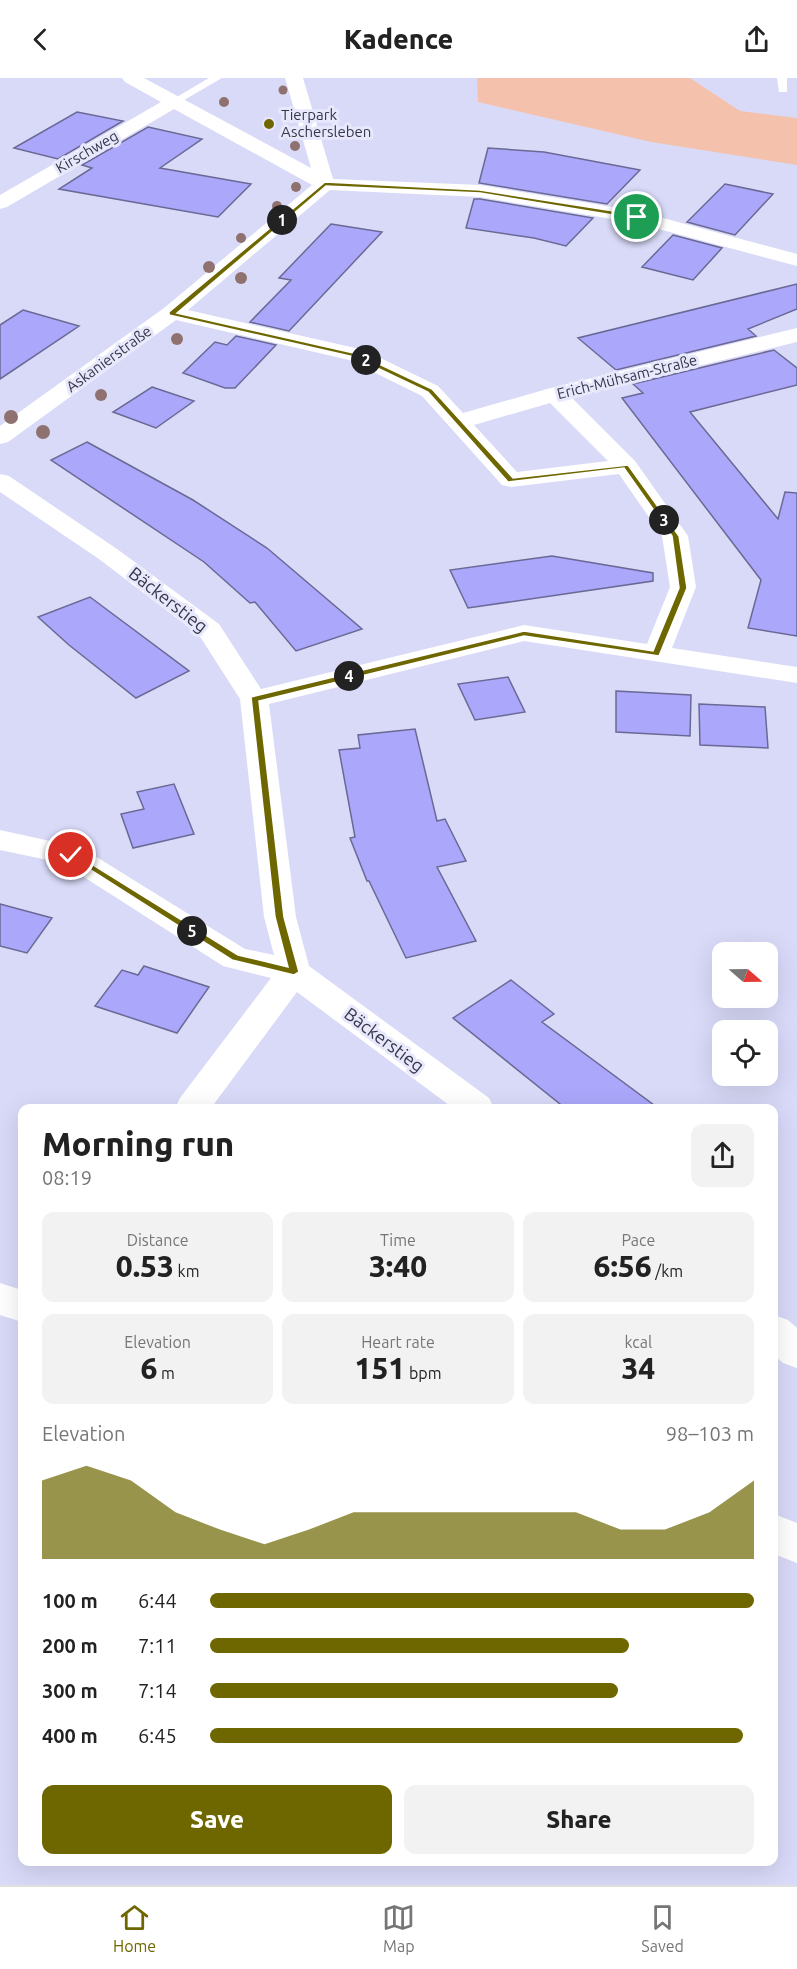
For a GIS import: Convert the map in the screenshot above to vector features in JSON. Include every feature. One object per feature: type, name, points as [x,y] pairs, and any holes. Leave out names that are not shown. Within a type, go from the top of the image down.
[{"type":"street","points":[[131,78],[325,184],[480,191],[637,217],[797,260]]},
{"type":"street","points":[[294,78],[325,184]]},
{"type":"street","name":"Kirschweg","points":[[0,203],[175,101]]},
{"type":"street","name":"Askanierstraße","points":[[0,437],[172,313],[325,184]]},
{"type":"street","points":[[172,313],[356,355],[430,391],[511,480],[626,466]]},
{"type":"street","name":"Erich-Mühsam-Straße","points":[[459,422],[555,394],[797,335]]},
{"type":"street","points":[[555,394],[626,466],[675,536],[683,588],[656,654]]},
{"type":"street","name":"Bäckerstieg","points":[[0,481],[108,554],[208,630],[254,699],[280,917],[294,972],[472,1104]]},
{"type":"street","points":[[254,699],[524,633],[797,675]]},
{"type":"street","points":[[0,840],[71,855],[235,958],[294,972],[195,1104]]},
{"type":"street","points":[[0,1299],[18,1305]]},
{"type":"street","points":[[778,1335],[797,1351]]},
{"type":"street","points":[[778,1536],[797,1543]]},
{"type":"lane","points":[[175,101],[217,78]]},
{"type":"lane","points":[[782,78],[783,90]]},
{"type":"shaded area","points":[[477,78],[690,78],[740,111],[797,118],[797,165],[651,142],[478,102]]},
{"type":"building","points":[[77,112],[123,121],[58,159],[14,148]]},
{"type":"building","points":[[148,127],[202,139],[160,168],[251,184],[218,217],[59,189],[92,168],[82,165]]},
{"type":"building","points":[[488,148],[544,152],[640,170],[607,204],[479,183]]},
{"type":"building","points":[[725,184],[773,194],[735,235],[687,222]]},
{"type":"building","points":[[474,199],[593,218],[566,246],[534,238],[466,228]]},
{"type":"building","points":[[331,224],[382,232],[289,331],[250,322],[291,280],[279,278]]},
{"type":"building","points":[[673,235],[722,248],[693,280],[642,267]]},
{"type":"building","points":[[797,284],[797,309],[748,329],[756,336],[616,370],[578,338]]},
{"type":"building","points":[[23,310],[79,326],[0,379],[0,325]]},
{"type":"building","points":[[236,336],[276,345],[235,388],[225,388],[183,373],[215,342],[227,345]]},
{"type":"building","points":[[774,350],[797,368],[797,385],[690,412],[778,519],[785,492],[797,493],[797,636],[748,628],[761,580],[622,398],[643,393],[633,384]]},
{"type":"building","points":[[152,387],[194,401],[156,428],[113,412]]},
{"type":"building","points":[[87,442],[193,500],[267,548],[362,629],[296,651],[255,602],[250,603],[204,562],[51,460]]},
{"type":"building","points":[[552,556],[653,573],[653,581],[468,608],[450,570]]},
{"type":"building","points":[[90,597],[189,671],[136,698],[69,645],[38,617]]},
{"type":"building","points":[[508,677],[525,712],[475,720],[458,684]]},
{"type":"building","points":[[616,691],[691,695],[690,736],[616,732]]},
{"type":"building","points":[[699,704],[765,707],[768,748],[700,745]]},
{"type":"building","points":[[415,729],[437,821],[445,819],[466,861],[437,867],[476,941],[406,958],[367,881],[350,838],[355,837],[339,750],[360,748],[358,735]]},
{"type":"building","points":[[174,784],[194,834],[133,848],[121,814],[144,809],[137,792]]},
{"type":"building","points":[[0,904],[52,918],[27,953],[0,946]]},
{"type":"building","points":[[144,966],[209,987],[177,1033],[95,1006],[122,970],[138,975]]},
{"type":"building","points":[[511,980],[554,1014],[542,1022],[653,1104],[560,1104],[453,1018]]},
{"type":"place","name":"Tierpark Aschersleben","points":[[269,124]]},
{"type":"route","points":[[71,855],[235,958],[294,972],[280,917],[254,699],[524,633],[656,654],[683,588],[675,536],[626,466],[511,480],[430,391],[356,355],[172,313],[325,184],[480,191],[637,217]]}]
